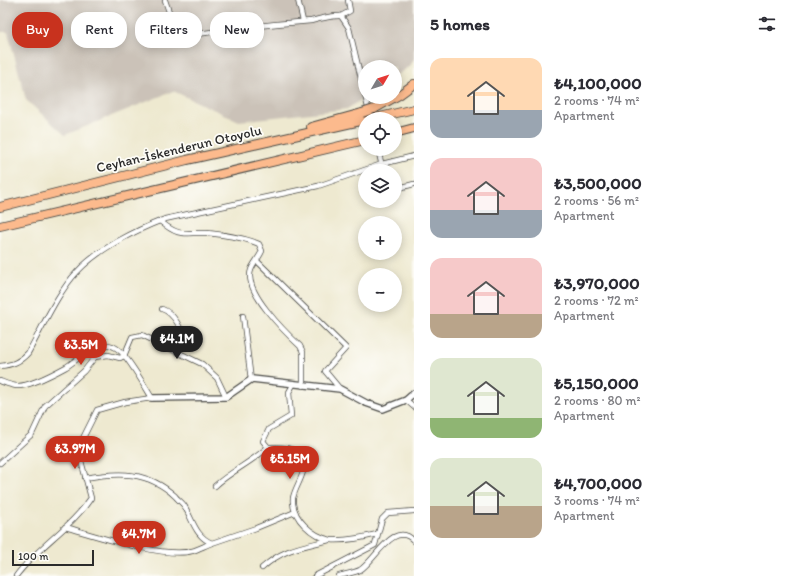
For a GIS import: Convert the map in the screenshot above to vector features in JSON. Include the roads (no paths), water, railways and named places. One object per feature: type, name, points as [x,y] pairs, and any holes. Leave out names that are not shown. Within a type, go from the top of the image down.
[{"type":"highway","points":[[372,112],[374,109],[399,96],[414,84]]},
{"type":"highway","points":[[399,112],[414,109]]},
{"type":"highway","name":"Ceyhan-İskenderun Otoyolu","points":[[0,207],[205,155],[358,120]]},
{"type":"highway","points":[[402,131],[414,128]]},
{"type":"highway","points":[[0,226],[358,142]]},
{"type":"street","points":[[165,0],[170,16],[176,26],[182,31],[198,34],[341,16],[350,11],[348,0]]},
{"type":"street","points":[[298,0],[303,21]]},
{"type":"street","points":[[341,16],[349,28],[367,112]]},
{"type":"street","points":[[380,156],[382,164],[414,156]]},
{"type":"street","points":[[0,366],[10,366],[28,353],[63,291],[76,272],[91,257],[149,225],[160,221],[318,186],[358,172]]},
{"type":"street","points":[[402,187],[414,184]]},
{"type":"street","points":[[160,221],[170,230],[184,234],[206,233],[252,241],[259,244],[262,251],[251,271],[251,277],[256,292],[270,317],[300,346],[303,352],[302,386]]},
{"type":"street","points":[[257,261],[346,348],[325,372],[340,389],[366,403],[383,409],[406,400],[414,393]]},
{"type":"street","points":[[162,309],[176,319],[183,343],[179,352]]},
{"type":"street","points":[[243,316],[251,380]]},
{"type":"street","points":[[124,356],[132,337],[142,335],[202,364],[217,378],[226,397]]},
{"type":"street","points":[[0,381],[15,386],[28,384],[66,366],[90,349],[103,345],[116,348],[124,356],[152,398]]},
{"type":"street","points":[[0,463],[32,434],[45,406],[84,371],[95,358],[108,355],[120,358],[124,356]]},
{"type":"street","points":[[16,576],[24,565],[82,512],[91,498],[80,457],[84,438],[97,410],[125,402],[152,398],[226,397],[251,380],[340,389]]},
{"type":"street","points":[[268,447],[264,441],[270,429],[291,416],[289,392],[293,385]]},
{"type":"street","points":[[406,400],[414,407]]},
{"type":"street","points":[[215,486],[224,478],[250,463],[268,447],[288,448],[297,452],[303,460],[303,472],[293,496],[292,505],[299,520],[314,533],[330,540]]},
{"type":"street","points":[[86,478],[104,475],[136,475],[145,477],[161,485],[185,506],[201,536],[212,543]]},
{"type":"street","points":[[315,576],[375,545],[382,519],[388,513],[414,511]]},
{"type":"street","points":[[66,527],[160,551],[191,552],[295,512]]},
{"type":"street","points":[[262,568],[274,557],[293,549],[330,540],[356,539],[377,534]]},
{"type":"street","points":[[339,576],[360,570],[394,536],[404,535],[414,541]]}]
